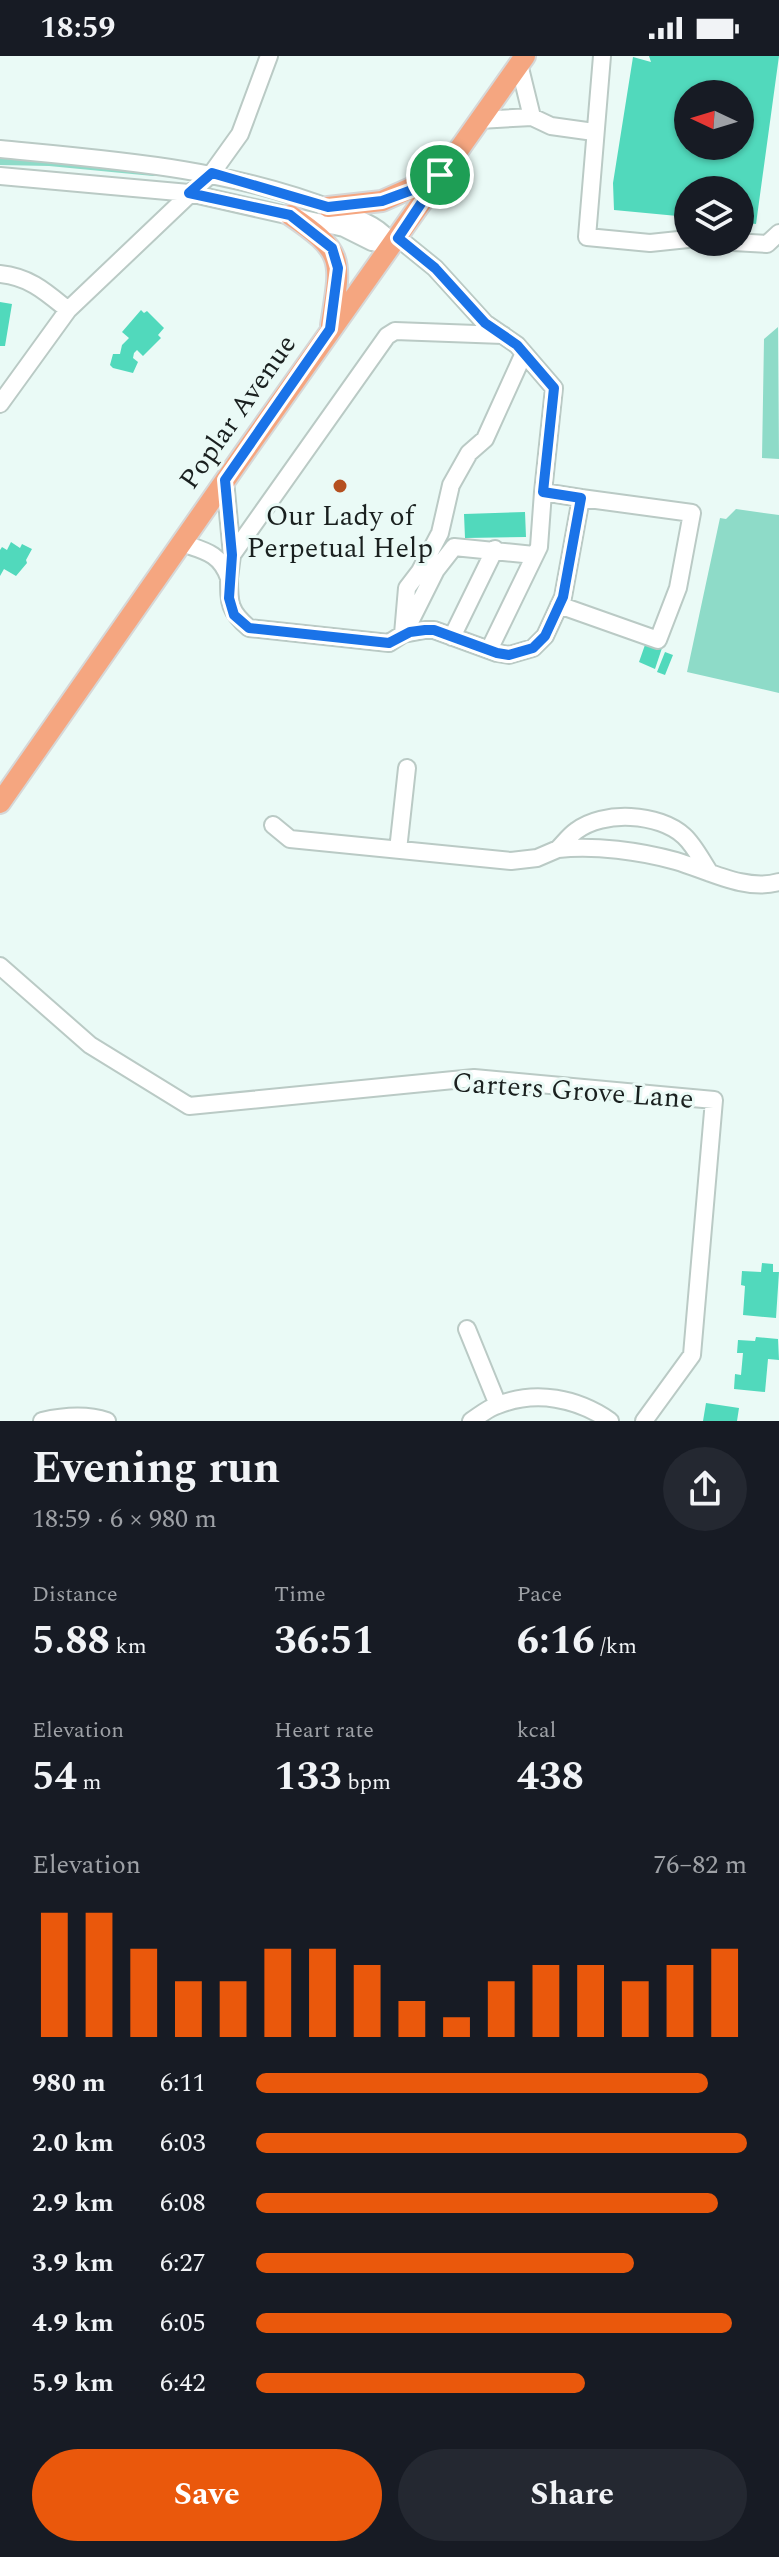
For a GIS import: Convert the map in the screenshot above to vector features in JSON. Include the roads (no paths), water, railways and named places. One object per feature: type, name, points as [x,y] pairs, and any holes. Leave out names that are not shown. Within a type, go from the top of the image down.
[{"type":"main road","name":"Poplar Avenue","points":[[0,803],[330,329],[396,241],[522,60]]},
{"type":"main road","points":[[328,207],[382,201],[440,175]]},
{"type":"main road","points":[[290,215],[332,248],[338,268],[330,329]]},
{"type":"street","points":[[0,404],[68,310],[212,173],[240,134],[269,56]]},
{"type":"street","points":[[602,56],[587,237],[650,243],[674,240]]},
{"type":"street","points":[[522,60],[532,117]]},
{"type":"street","points":[[479,120],[532,117],[551,126],[594,132]]},
{"type":"street","points":[[0,149],[133,161],[212,173],[328,207],[383,231],[435,268],[485,323],[524,353],[554,388],[539,547],[489,650]]},
{"type":"street","points":[[0,176],[189,193],[344,228],[372,242],[396,241]]},
{"type":"street","points":[[754,243],[767,244],[779,233]]},
{"type":"street","points":[[0,274],[23,277],[33,282],[68,310]]},
{"type":"street","points":[[232,555],[387,336],[395,331],[503,335]]},
{"type":"street","points":[[403,634],[407,588],[420,571],[440,533],[451,485],[469,453],[485,439],[524,353]]},
{"type":"street","points":[[225,480],[232,555],[229,598],[234,615],[249,628],[389,643],[403,634],[425,630],[509,655],[533,648],[545,636],[561,601],[581,498]]},
{"type":"street","points":[[543,492],[692,513],[678,588],[658,640],[561,601]]},
{"type":"street","points":[[181,543],[210,553],[224,563],[229,578]]},
{"type":"street","points":[[403,634],[436,570],[454,547],[534,555]]},
{"type":"street","points":[[452,637],[495,549]]},
{"type":"street","points":[[398,850],[407,768]]},
{"type":"street","points":[[558,849],[577,830],[602,819],[630,817],[656,821],[684,835],[710,873]]},
{"type":"street","points":[[273,825],[290,839],[511,861],[537,858],[558,849],[574,847],[644,854],[737,881],[779,882]]},
{"type":"street","name":"Carters Grove Lane","points":[[0,966],[90,1045],[189,1106],[474,1078],[714,1100],[692,1355],[644,1421]]},
{"type":"street","points":[[467,1329],[498,1405]]},
{"type":"street","points":[[471,1421],[498,1405],[546,1395],[593,1409],[610,1421]]},
{"type":"street","points":[[42,1421],[75,1416],[94,1416],[107,1421]]},
{"type":"place","name":"Our Lady of Perpetual Help","points":[[340,486]]}]
